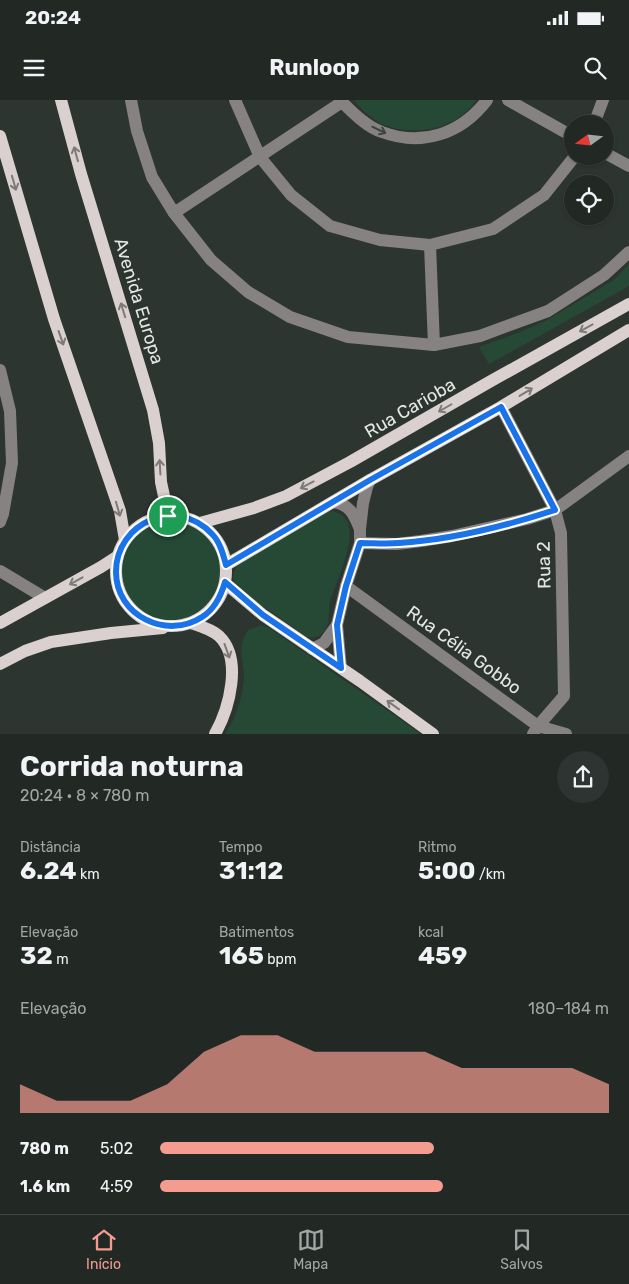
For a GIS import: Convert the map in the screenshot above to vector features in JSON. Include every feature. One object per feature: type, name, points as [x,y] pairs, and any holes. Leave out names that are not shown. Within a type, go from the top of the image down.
[{"type":"main road","name":"Avenida Europa","points":[[62,100],[81,174],[153,410],[159,444],[161,482],[168,516]]},
{"type":"main road","points":[[0,136],[54,319],[120,511],[125,540]]},
{"type":"main road","name":"Rua Carioba","points":[[200,523],[254,508],[286,496],[350,462],[629,304]]},
{"type":"main road","points":[[226,565],[370,480],[501,407],[629,330]]},
{"type":"main road","points":[[0,664],[25,651],[51,642],[176,626],[191,623],[203,616],[221,596],[225,582],[226,565],[222,548],[213,534],[200,523],[184,517],[168,516],[151,519],[137,527],[125,540],[118,556],[116,574],[119,591],[128,606],[142,618],[158,625],[176,626]]},
{"type":"main road","points":[[0,623],[118,556]]},
{"type":"main road","points":[[225,582],[263,615],[433,734]]},
{"type":"main road","points":[[191,623],[209,629],[218,635],[229,652],[232,665],[229,698],[216,734]]},
{"type":"street","points":[[131,100],[137,131],[152,177],[174,213],[211,260],[248,292],[290,317],[348,337],[434,345],[480,336],[548,311],[604,275],[629,252]]},
{"type":"street","points":[[235,100],[260,157],[291,195],[330,226],[380,240],[430,245],[493,228],[544,195],[568,165]]},
{"type":"street","points":[[174,213],[342,101],[358,117],[380,132],[406,139],[433,137],[458,128],[478,111],[487,100]]},
{"type":"street","points":[[508,100],[564,132]]},
{"type":"street","points":[[598,115],[604,100]]},
{"type":"street","points":[[614,158],[629,166]]},
{"type":"street","points":[[430,245],[434,345]]},
{"type":"street","points":[[0,370],[10,411],[12,463],[0,522]]},
{"type":"street","name":"Rua 2","points":[[501,407],[555,510],[560,533],[564,696],[536,730]]},
{"type":"street","points":[[360,543],[397,544],[452,536],[527,519],[555,510],[629,456]]},
{"type":"street","points":[[341,668],[337,625],[346,586],[360,543],[360,529],[367,487],[370,480]]},
{"type":"street","points":[[333,502],[340,503],[352,511],[360,529]]},
{"type":"street","points":[[0,571],[44,598]]},
{"type":"street","name":"Rua Célia Gobbo","points":[[346,586],[536,730],[566,734]]},
{"type":"street","points":[[312,649],[324,643],[337,625]]},
{"type":"green space","points":[[354,100],[476,100],[468,110],[447,124],[422,130],[408,130],[396,129],[380,123]]},
{"type":"green space","points":[[629,264],[629,286],[489,364],[479,347],[547,320],[614,280]]},
{"type":"green space","points":[[332,511],[343,516],[349,525],[348,551],[330,601],[326,628],[318,636],[307,637],[236,587],[233,578],[234,572],[239,564],[327,512]]},
{"type":"green space","points":[[171,521],[181,522],[199,529],[213,543],[220,561],[220,581],[213,599],[199,613],[181,620],[171,621],[161,620],[143,613],[129,599],[122,581],[121,571],[122,561],[129,543],[143,529],[161,522]]},
{"type":"green space","points":[[261,625],[269,628],[421,734],[225,734],[236,714],[243,690],[244,675],[241,649],[243,640],[248,630]]},
{"type":"route","points":[[501,407],[555,510],[527,519],[452,536],[397,544],[360,543],[346,586],[337,625],[341,668],[263,615],[225,582],[221,596],[213,607],[191,623],[176,626],[158,625],[142,618],[128,606],[119,591],[116,574],[121,547],[137,527],[151,519],[168,516],[184,517],[200,523],[213,534],[222,548],[226,565],[370,480],[501,407]]}]
